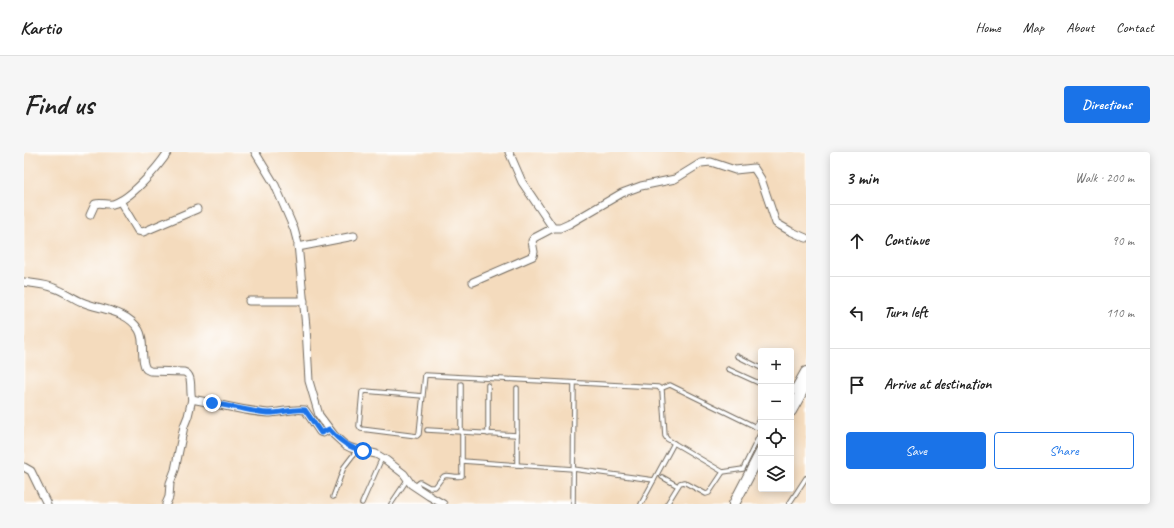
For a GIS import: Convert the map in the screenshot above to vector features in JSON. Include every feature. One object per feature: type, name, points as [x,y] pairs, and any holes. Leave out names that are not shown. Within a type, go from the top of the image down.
[{"type":"main road","points":[[794,394],[806,372]]},
{"type":"main road","points":[[794,406],[806,384]]},
{"type":"main road","points":[[734,504],[759,456]]},
{"type":"main road","points":[[741,504],[758,472]]},
{"type":"street","points":[[90,214],[95,204],[108,204],[120,201],[142,184],[160,164],[168,152]]},
{"type":"street","points":[[255,152],[276,185],[294,229],[298,247],[304,301],[311,392],[319,415],[329,429],[345,445],[357,450],[376,454],[399,470],[415,486],[443,504]]},
{"type":"street","points":[[509,152],[522,182],[553,228]]},
{"type":"street","points":[[473,282],[533,256],[534,252],[532,242],[534,238],[553,228],[560,228],[569,224],[614,196],[641,186],[675,179],[701,163],[711,162],[735,170],[754,168],[761,179],[776,223],[806,238]]},
{"type":"street","points":[[120,201],[138,231],[143,232],[197,209]]},
{"type":"street","points":[[298,247],[354,236]]},
{"type":"street","points":[[24,282],[54,287],[82,302],[112,311],[134,323],[143,341],[144,363],[146,369],[150,371],[184,372],[188,373],[190,376],[192,399],[184,426],[176,470],[170,483],[169,497],[166,504]]},
{"type":"street","points":[[249,301],[304,301]]},
{"type":"street","points":[[192,399],[242,410],[267,413],[305,410],[321,433],[329,429]]},
{"type":"street","points":[[24,467],[31,471],[47,504]]},
{"type":"lane","points":[[737,356],[758,366]]},
{"type":"lane","points":[[728,369],[758,383]]},
{"type":"lane","points":[[423,396],[362,392],[361,429],[417,436],[419,434],[423,396],[425,375],[658,387],[660,389],[662,390],[666,439],[723,472],[743,469],[761,432],[760,429],[670,385],[660,389]]},
{"type":"lane","points":[[573,504],[574,383]]},
{"type":"lane","points":[[415,486],[420,482],[429,487],[435,487],[443,476],[458,478],[462,476],[462,384]]},
{"type":"lane","points":[[488,386],[488,434]]},
{"type":"lane","points":[[517,388],[517,465]]},
{"type":"lane","points":[[755,427],[759,420]]},
{"type":"lane","points":[[427,430],[517,435]]},
{"type":"lane","points":[[641,504],[674,443]]},
{"type":"lane","points":[[333,496],[344,466],[357,450]]},
{"type":"lane","points":[[362,502],[382,458]]},
{"type":"lane","points":[[462,461],[573,469],[654,480]]},
{"type":"lane","points":[[667,504],[680,483],[684,482],[706,494],[709,493],[723,472]]},
{"type":"lane","points":[[662,477],[678,486]]},
{"type":"lane","points":[[789,504],[804,485],[806,478]]},
{"type":"lane","points":[[391,504],[408,479]]},
{"type":"route","points":[[212,403],[242,410],[244,409],[267,413],[305,410],[321,433],[329,429],[345,445],[363,451]]}]
